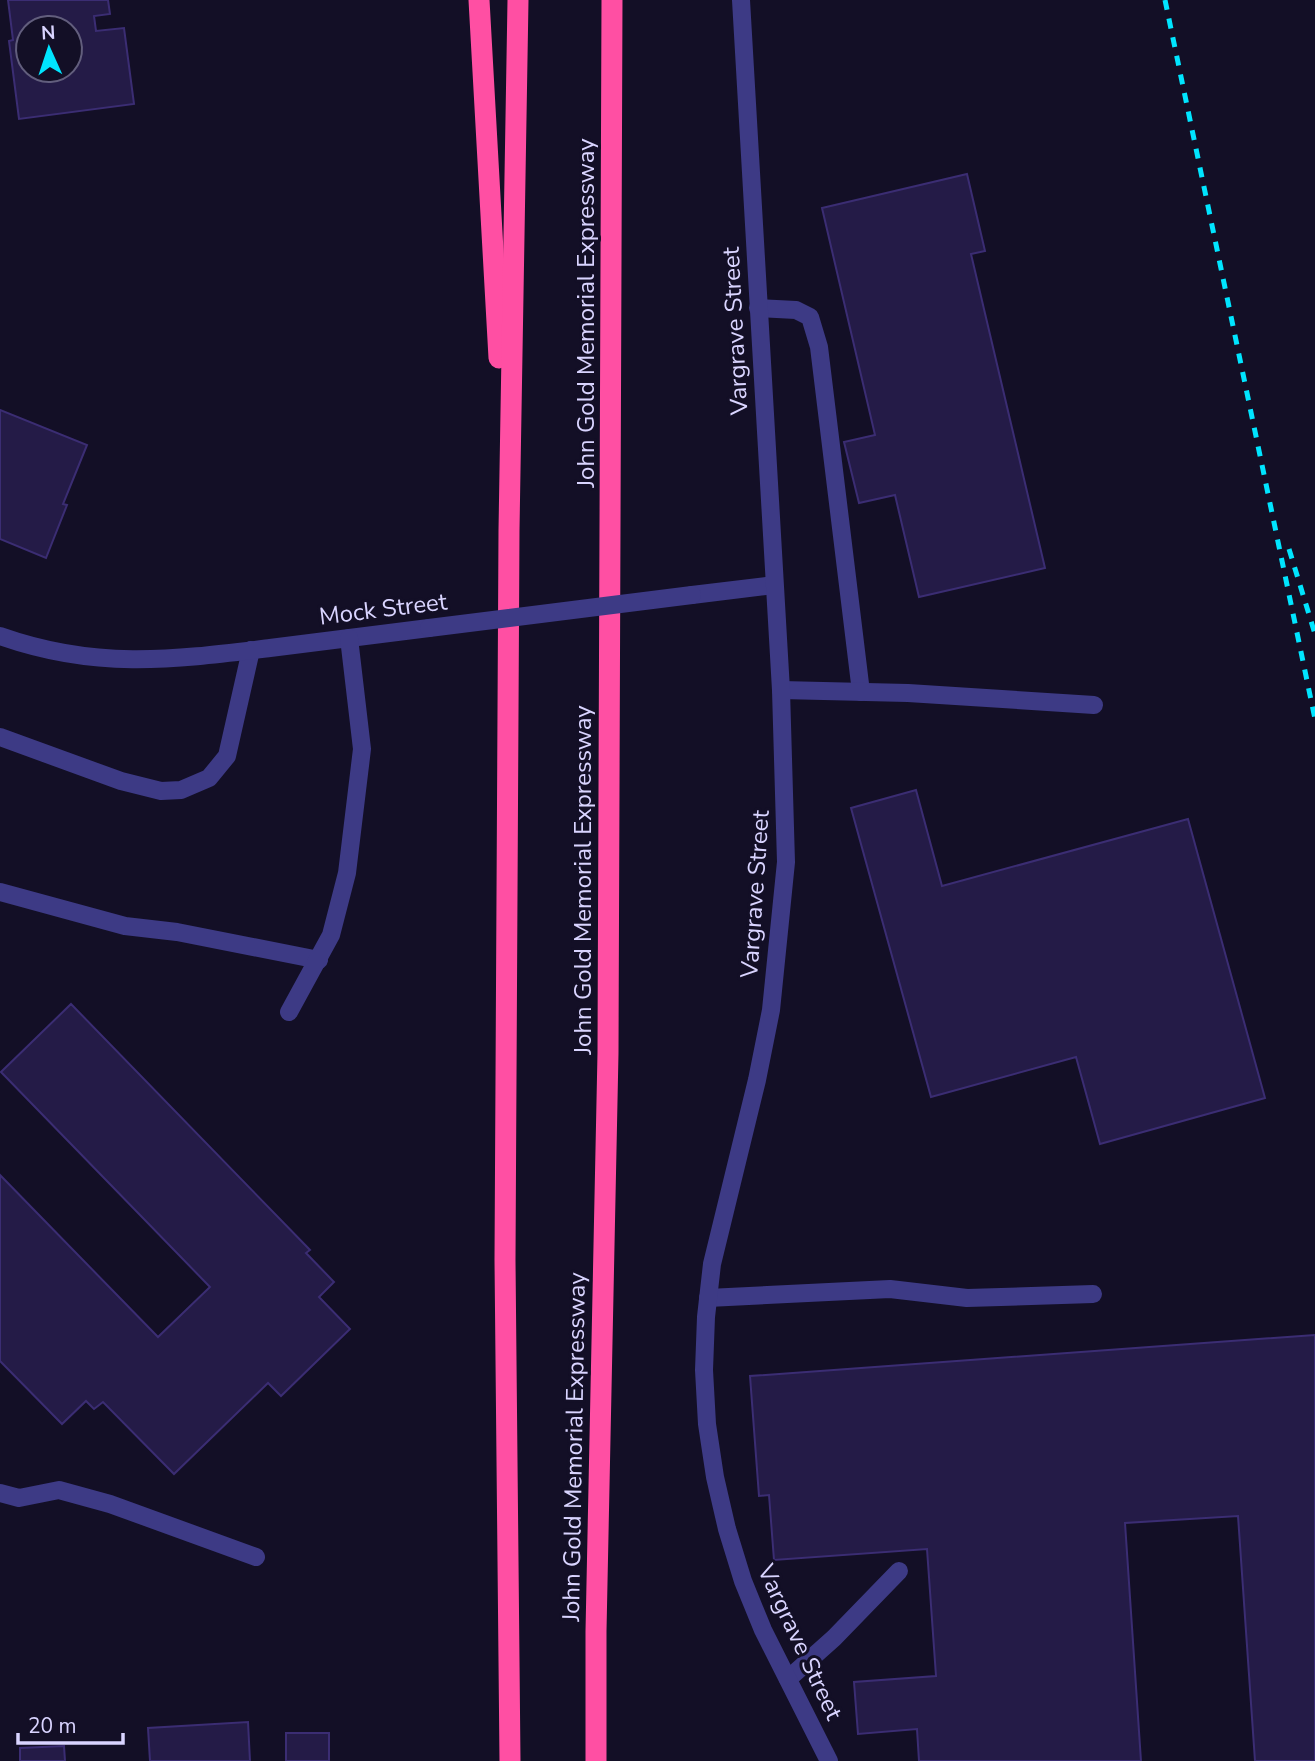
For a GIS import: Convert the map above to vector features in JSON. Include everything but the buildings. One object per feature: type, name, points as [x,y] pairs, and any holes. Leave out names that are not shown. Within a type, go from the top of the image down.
[{"type":"highway","points":[[480,0],[509,530]]},
{"type":"highway","points":[[510,1761],[505,1260],[509,530],[518,0]]},
{"type":"highway","name":"John Gold Memorial Expressway","points":[[596,1761],[596,1631],[608,1053],[612,0]]},
{"type":"highway","points":[[613,117],[624,0]]},
{"type":"street","name":"Vargrave Street","points":[[741,0],[781,690],[786,862],[771,1010],[757,1080],[714,1252],[704,1370],[707,1424],[715,1477],[743,1581],[763,1630],[829,1761]]},
{"type":"street","points":[[758,308],[796,310],[810,317],[819,348],[861,692]]},
{"type":"street","name":"Mock Street","points":[[0,636],[70,655],[126,661],[171,659],[774,585]]},
{"type":"street","points":[[289,1012],[331,935],[341,902],[362,749],[349,638]]},
{"type":"street","points":[[0,737],[121,781],[160,791],[181,790],[209,778],[227,756],[251,650]]},
{"type":"street","points":[[781,690],[1094,705]]},
{"type":"street","points":[[0,892],[125,926],[177,932],[319,960]]},
{"type":"street","points":[[708,1298],[890,1289],[967,1298],[1093,1294]]},
{"type":"street","points":[[0,1493],[19,1498],[59,1490],[110,1504],[256,1557]]},
{"type":"street","points":[[788,1679],[834,1638],[899,1571]]},
{"type":"railway","points":[[1165,0],[1315,719]]},
{"type":"railway","points":[[1289,549],[1315,634]]}]
